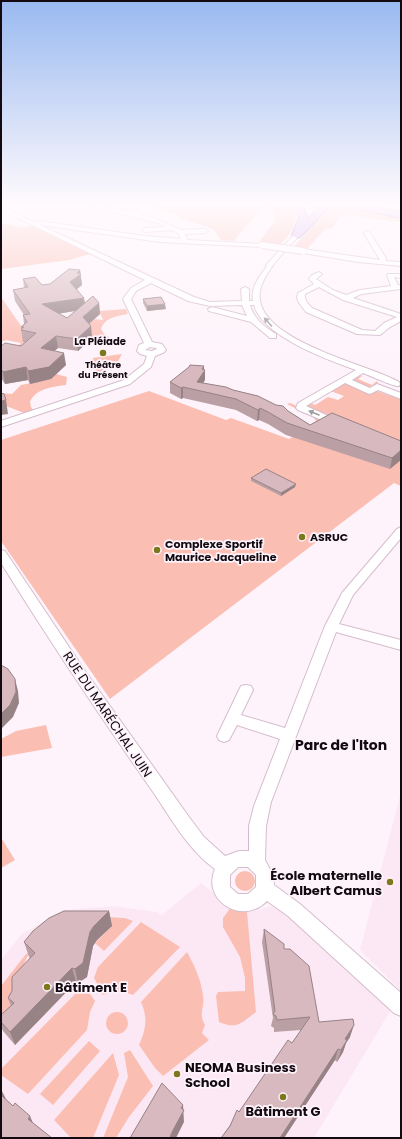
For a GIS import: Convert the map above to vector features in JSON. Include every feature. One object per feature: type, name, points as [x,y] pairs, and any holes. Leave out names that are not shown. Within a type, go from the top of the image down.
[{"type":"street","points":[[106,258],[150,281],[206,307],[257,306]]},
{"type":"street","points":[[355,258],[401,264]]},
{"type":"street","points":[[220,307],[234,300],[275,260]]},
{"type":"street","points":[[275,260],[258,286],[257,306],[270,325],[294,342],[361,371]]},
{"type":"street","points":[[319,274],[314,276],[312,279],[318,285],[346,298],[401,317]]},
{"type":"street","points":[[346,298],[360,292],[398,287],[390,275],[401,276]]},
{"type":"street","points":[[1,424],[127,382],[148,365],[150,349],[128,299],[130,293],[135,288],[150,281]]},
{"type":"street","points":[[318,285],[302,293],[301,298],[303,303],[309,310],[360,332],[377,333],[401,317]]},
{"type":"street","points":[[246,289],[246,306],[254,320],[270,334],[293,345],[361,371],[388,379],[398,385]]},
{"type":"street","points":[[220,307],[254,320]]},
{"type":"street","points":[[346,427],[300,406],[301,404],[361,371]]},
{"type":"street","points":[[345,380],[370,390],[377,387],[401,396]]},
{"type":"street","points":[[256,864],[258,850],[258,818],[263,802],[331,626],[348,593],[401,531]]},
{"type":"street","name":"RUE DU MARÉCHAL JUIN","points":[[1,554],[137,757],[202,847],[214,860],[225,866]]},
{"type":"street","points":[[331,626],[401,645]]},
{"type":"street","points":[[224,736],[246,690]]},
{"type":"street","points":[[233,718],[288,735]]},
{"type":"street","points":[[242,859],[250,860],[256,864],[261,868],[265,876],[264,889],[260,896],[249,902],[239,902],[230,899],[220,884],[220,876],[225,866],[233,860],[242,859]]},
{"type":"street","points":[[264,889],[294,910],[401,1006]]},
{"type":"shaded area","points":[[1,258],[75,258],[69,260],[1,269]]},
{"type":"shaded area","points":[[1,297],[24,330],[38,345],[9,354],[21,343],[6,340],[1,342]]},
{"type":"shaded area","points":[[126,309],[128,314],[116,316],[106,322],[101,329],[104,334],[116,341],[112,345],[101,346],[87,343],[92,338],[84,328],[95,319],[103,320],[99,311]]},
{"type":"shaded area","points":[[122,354],[117,363],[100,374],[87,364],[92,361],[93,358]]},
{"type":"shaded area","points":[[357,373],[362,376],[358,379],[372,385],[377,381],[378,383],[370,387],[374,390],[396,398],[401,395],[401,447],[326,416],[327,415],[309,407],[307,408],[305,404],[309,402],[315,405],[328,397],[338,400],[344,396],[328,390]]},
{"type":"shaded area","points":[[56,374],[67,377],[66,385],[45,389],[36,394],[30,402],[33,410],[24,413],[1,404],[1,393],[12,394],[21,385],[51,379]]},
{"type":"shaded area","name":"Complexe Sportif Maurice Jacqueline","points":[[149,391],[226,420],[231,418],[289,439],[317,422],[313,417],[287,404],[290,403],[401,450],[401,486],[394,483],[110,699],[1,541],[1,440]]},
{"type":"shaded area","points":[[46,725],[52,748],[1,757],[1,739],[16,731]]},
{"type":"shaded area","name":"École maternelle Albert Camus","points":[[401,792],[401,991],[360,950]]},
{"type":"shaded area","points":[[2,839],[15,860],[1,868],[1,840]]},
{"type":"shaded area","points":[[245,871],[252,874],[255,881],[252,888],[245,891],[238,888],[235,881],[238,874]]},
{"type":"shaded area","name":"NEOMA Business School","points":[[201,883],[235,910],[251,912],[279,904],[391,1010],[314,1138],[1,1138],[1,960],[22,934],[64,910],[113,906],[157,912],[162,915]]},
{"type":"shaded area","points":[[231,907],[235,910],[247,912],[256,1012],[239,1024],[235,1025],[219,1022],[216,996],[218,992],[245,991],[245,978],[240,957],[223,927],[223,918]]},
{"type":"shaded area","points":[[106,917],[125,918],[133,921],[104,951],[95,943],[111,927]]},
{"type":"shaded area","points":[[141,922],[180,947],[133,995],[118,992],[103,995],[94,978],[98,967]]},
{"type":"shaded area","points":[[187,952],[201,984],[203,1000],[202,1017],[205,1025],[202,1033],[209,1040],[163,1076],[155,1068],[139,1045],[145,1024],[145,1013],[141,1002]]},
{"type":"shaded area","points":[[29,953],[20,973],[11,1017],[1,1028],[1,986],[26,954]]},
{"type":"shaded area","points":[[84,985],[95,1001],[90,1012],[87,1030],[28,1094],[1,1075],[1,1069]]},
{"type":"shaded area","points":[[117,1012],[125,1015],[128,1023],[125,1031],[117,1034],[109,1031],[106,1023],[109,1015]]},
{"type":"shaded area","points":[[89,1041],[100,1051],[53,1105],[40,1094]]},
{"type":"shaded area","points":[[130,1050],[153,1086],[129,1117],[116,1138],[103,1138],[128,1077],[124,1053]]},
{"type":"shaded area","points":[[113,1053],[119,1075],[93,1138],[71,1138],[54,1120]]},
{"type":"building","points":[[69,269],[80,270],[77,273],[81,274],[70,282],[84,298],[42,304],[67,318],[93,296],[99,303],[83,317],[91,326],[77,339],[56,336],[41,348],[64,353],[49,367],[28,371],[26,367],[3,372],[1,369],[1,346],[5,343],[21,346],[36,333],[21,330],[24,327],[21,327],[27,322],[23,315],[30,314],[13,290],[28,287],[23,279],[35,277],[42,285],[50,284]]},
{"type":"building","points":[[161,297],[165,304],[147,306],[143,299]]},
{"type":"building","points":[[190,365],[204,366],[202,369],[205,370],[197,382],[226,387],[258,396],[276,405],[283,406],[288,411],[310,425],[332,413],[401,441],[401,450],[392,458],[287,423],[260,408],[258,410],[236,399],[183,387],[181,388],[170,382]]},
{"type":"building","points":[[1,393],[4,394],[6,400],[1,401]]},
{"type":"building","points":[[266,469],[296,484],[281,493],[251,478]]},
{"type":"building","points":[[1,665],[8,669],[15,679],[16,692],[10,705],[1,714]]},
{"type":"building","name":"Bâtiment E","points":[[64,911],[109,911],[90,932],[83,963],[75,969],[72,968],[10,1032],[1,1022],[1,1015],[14,1003],[8,998],[12,991],[12,977],[35,953],[24,942],[33,931],[49,918]]},
{"type":"building","points":[[264,929],[284,944],[284,949],[290,949],[309,966],[319,1022],[353,1019],[354,1025],[345,1039],[347,1040],[341,1050],[338,1049],[280,1138],[221,1138],[230,1126],[237,1110],[239,1112],[288,1040],[292,1043],[310,1017],[277,1020],[276,1016],[273,1014],[275,1011]]},
{"type":"building","points":[[162,1083],[183,1105],[181,1108],[184,1110],[170,1138],[130,1138]]},
{"type":"building","points":[[1,1095],[13,1106],[15,1103],[30,1116],[28,1119],[52,1138],[1,1138]]},
{"type":"place","name":"Théâtre du Présent","points":[[103,353]]},
{"type":"place","name":"ASRUC","points":[[302,537]]},
{"type":"place","name":"Complexe Sportif Maurice Jacqueline","points":[[157,550]]},
{"type":"place","name":"École maternelle Albert Camus","points":[[390,882]]},
{"type":"place","name":"Bâtiment E","points":[[47,987]]},
{"type":"place","name":"NEOMA Business School","points":[[177,1074]]},
{"type":"place","name":"Bâtiment G","points":[[283,1097]]},
{"type":"district","name":"La Pléiade","points":[[100,341]]},
{"type":"district","name":"Parc de l'Iton","points":[[341,745]]}]
